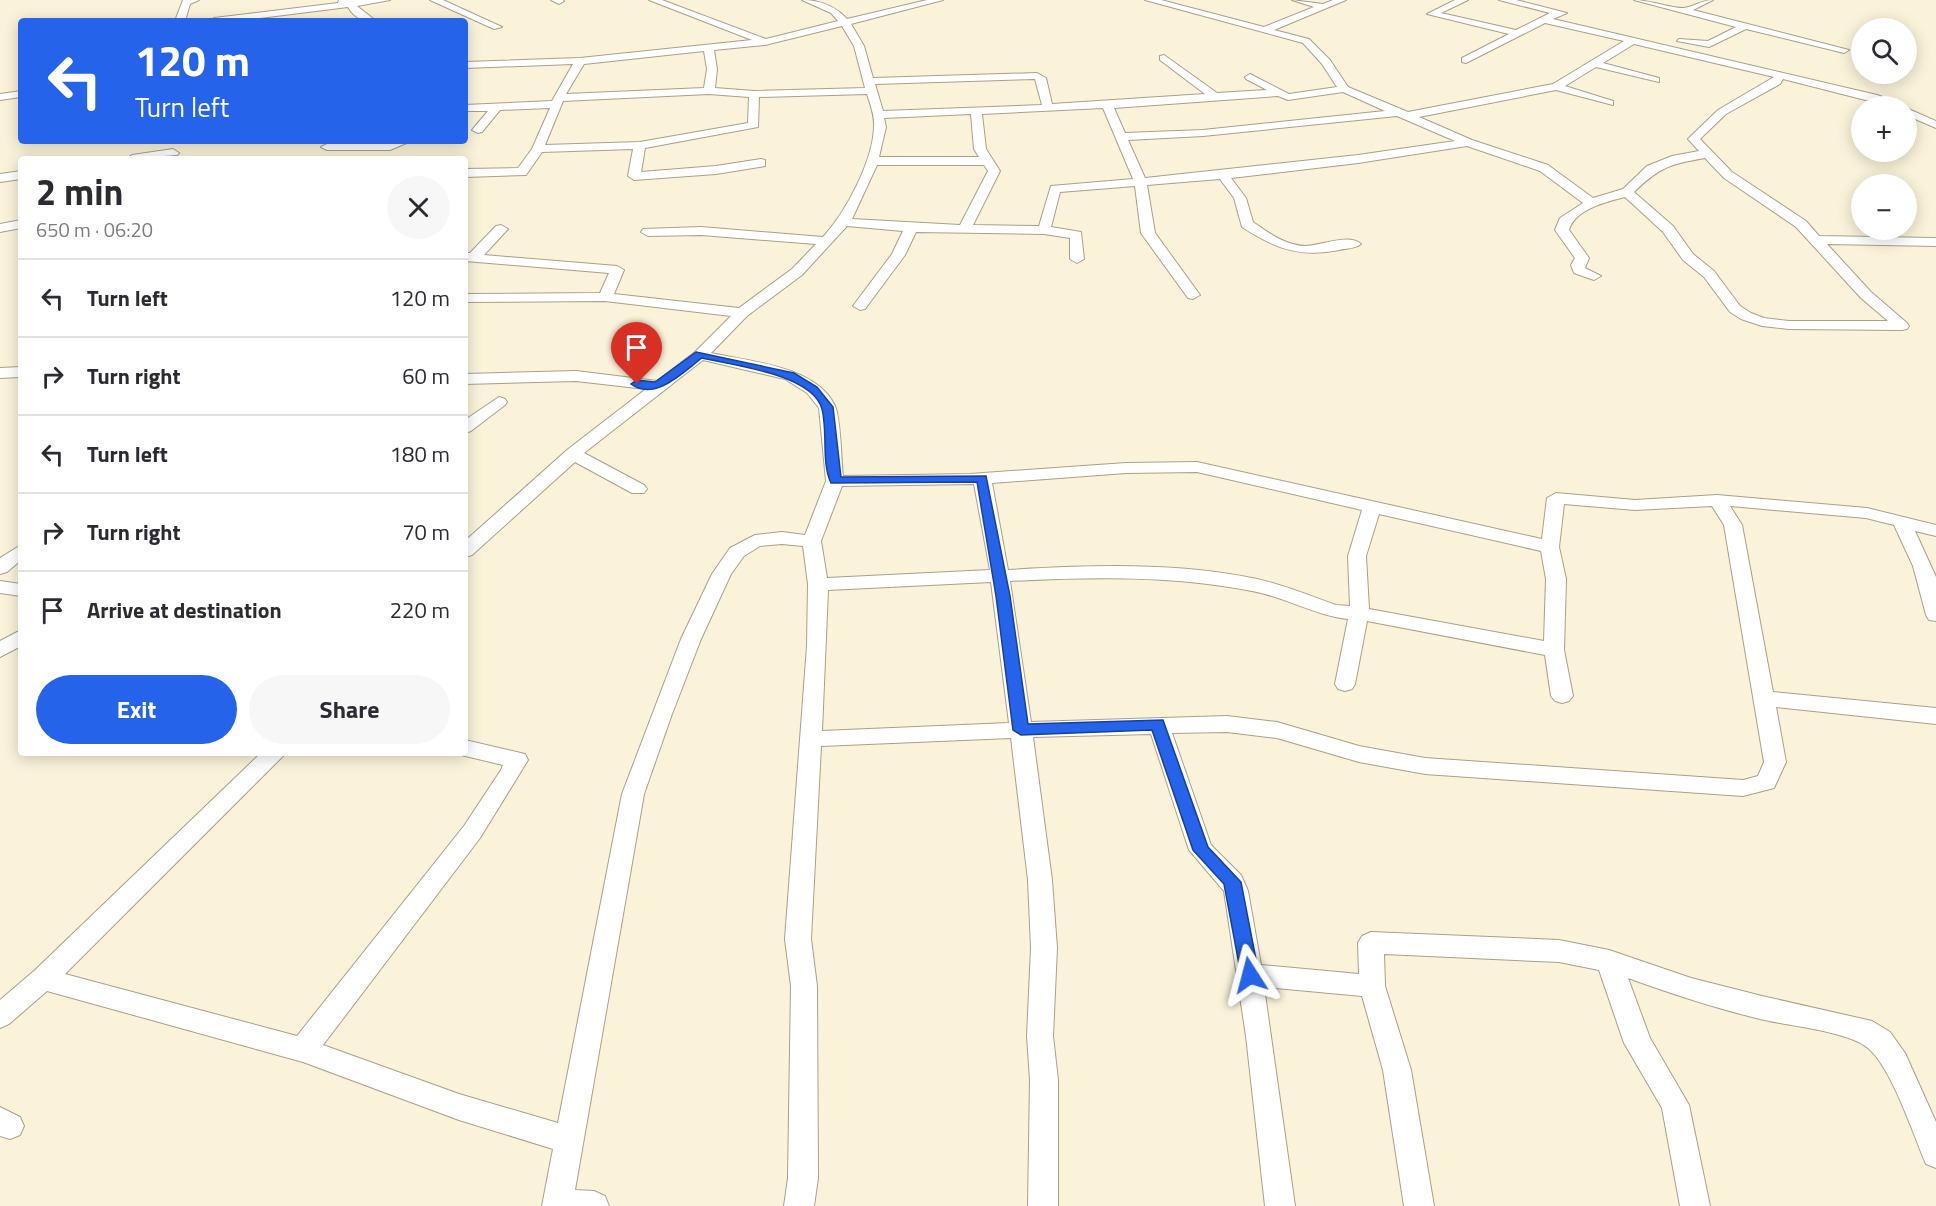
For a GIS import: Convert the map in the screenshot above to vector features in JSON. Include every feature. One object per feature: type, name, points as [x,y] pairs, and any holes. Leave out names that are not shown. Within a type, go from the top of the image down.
[{"type":"street","points":[[181,18],[186,2],[194,0]]},
{"type":"street","points":[[338,0],[350,3],[356,14],[365,18]]},
{"type":"street","points":[[257,18],[287,16],[350,3],[386,0]]},
{"type":"street","points":[[435,0],[497,27]]},
{"type":"street","points":[[654,0],[765,42]]},
{"type":"street","points":[[468,548],[573,454],[657,386],[700,355],[742,314],[797,272],[844,222],[872,161],[880,128],[878,115],[859,46],[846,24],[834,11],[807,0]]},
{"type":"street","points":[[468,65],[580,61],[709,50],[765,42],[938,0]]},
{"type":"street","points":[[1149,0],[1265,30],[1311,45],[1344,89],[1468,142],[1544,168],[1591,203]]},
{"type":"street","points":[[1297,0],[1324,7]]},
{"type":"street","points":[[1265,30],[1341,0]]},
{"type":"street","points":[[1463,0],[1432,14],[1516,33]]},
{"type":"street","points":[[1504,0],[1573,15]]},
{"type":"street","points":[[1639,0],[1844,50]]},
{"type":"street","points":[[1685,11],[1708,0]]},
{"type":"street","points":[[1466,60],[1557,13]]},
{"type":"street","points":[[1545,20],[1869,96]]},
{"type":"street","points":[[1667,37],[1704,45],[1743,27]]},
{"type":"street","points":[[1123,137],[1203,133],[1400,114],[1556,87],[1631,41]]},
{"type":"street","points":[[709,50],[712,69],[709,91]]},
{"type":"street","points":[[1164,58],[1215,96]]},
{"type":"street","points":[[468,173],[522,172],[538,149],[557,101],[580,61]]},
{"type":"street","points":[[1592,63],[1655,80]]},
{"type":"street","points":[[1627,192],[1668,229],[1688,257],[1709,274],[1734,309],[1746,316],[1762,322],[1789,325],[1902,326],[1866,295],[1801,224],[1728,175],[1705,154],[1694,139],[1722,112],[1776,82],[1780,75]]},
{"type":"street","points":[[468,108],[709,91],[754,94],[1037,76],[1041,78],[1048,109]]},
{"type":"street","points":[[1250,77],[1288,97],[1344,89]]},
{"type":"street","points":[[1556,87],[1609,103]]},
{"type":"street","points":[[878,115],[1048,109],[1280,93]]},
{"type":"street","points":[[0,97],[18,94]]},
{"type":"street","points":[[538,149],[640,145],[754,125],[754,94]]},
{"type":"street","points":[[1107,105],[1123,137],[1140,181],[1148,233],[1193,295]]},
{"type":"street","points":[[478,130],[496,107]]},
{"type":"street","points":[[964,229],[994,171],[980,149],[976,112]]},
{"type":"street","points":[[1917,116],[1936,125]]},
{"type":"street","points":[[1044,230],[1055,189],[1223,175],[1358,159],[1468,142]]},
{"type":"street","points":[[327,147],[390,147],[398,144]]},
{"type":"street","points":[[640,145],[634,176],[761,164]]},
{"type":"street","points":[[1594,276],[1579,270],[1578,265],[1582,258],[1562,230],[1565,220],[1591,203],[1627,192],[1651,169],[1676,159],[1705,154]]},
{"type":"street","points":[[872,161],[987,160]]},
{"type":"street","points":[[0,178],[18,175]]},
{"type":"street","points":[[1223,175],[1240,198],[1247,224],[1280,246],[1314,249],[1345,243],[1354,244]]},
{"type":"street","points":[[844,222],[911,228],[1044,230],[1076,235],[1077,259]]},
{"type":"street","points":[[0,228],[18,225]]},
{"type":"street","points":[[860,306],[898,255],[911,228]]},
{"type":"street","points":[[469,257],[501,229]]},
{"type":"street","points":[[648,232],[701,231],[825,241]]},
{"type":"street","points":[[1816,240],[1936,242]]},
{"type":"street","points":[[469,257],[617,270],[605,297]]},
{"type":"street","points":[[468,298],[605,297],[742,314]]},
{"type":"street","points":[[700,355],[790,375],[813,390],[827,407],[835,481],[812,541],[818,584],[798,939],[804,986],[803,1178],[799,1206]]},
{"type":"street","points":[[0,373],[18,372]]},
{"type":"street","points":[[468,380],[576,376],[657,386]]},
{"type":"street","points":[[468,426],[499,402]]},
{"type":"street","points":[[573,454],[638,489]]},
{"type":"street","points":[[835,481],[982,478],[1126,468],[1197,467],[1550,547]]},
{"type":"street","points":[[982,478],[1000,576],[1040,880],[1044,948],[1040,1036],[1044,1080],[1043,1206]]},
{"type":"street","points":[[1562,696],[1554,650],[1556,579],[1550,547],[1556,498],[1635,505],[1717,500],[1867,513],[1936,531]]},
{"type":"street","points":[[810,739],[1158,724],[1227,724],[1277,729],[1359,754],[1425,766],[1743,788],[1766,782],[1775,762],[1766,699],[1733,525],[1717,500]]},
{"type":"street","points":[[1345,684],[1359,614],[1360,589],[1357,556],[1372,506]]},
{"type":"street","points":[[1900,521],[1910,536],[1928,575],[1936,615]]},
{"type":"street","points":[[594,1206],[557,1204],[633,795],[661,714],[696,630],[722,574],[737,552],[754,541],[782,538],[812,541]]},
{"type":"street","points":[[0,568],[18,553]]},
{"type":"street","points":[[818,584],[1098,571],[1173,574],[1256,585],[1334,611],[1507,638],[1554,650]]},
{"type":"street","points":[[0,587],[18,590]]},
{"type":"street","points":[[0,650],[18,639]]},
{"type":"street","points":[[1766,699],[1936,716]]},
{"type":"street","points":[[1158,724],[1201,850],[1232,882],[1250,975],[1280,1206]]},
{"type":"street","points":[[303,1050],[472,832],[517,760],[468,748]]},
{"type":"street","points":[[0,1016],[43,979],[272,756]]},
{"type":"street","points":[[1419,1206],[1397,1070],[1372,986],[1371,943],[1560,951],[1609,962],[1690,989],[1762,1008],[1863,1029],[1880,1041],[1895,1062],[1936,1154]]},
{"type":"street","points":[[1609,962],[1638,1043],[1675,1105],[1695,1206]]},
{"type":"street","points":[[1250,975],[1372,986]]},
{"type":"street","points":[[43,979],[303,1050],[459,1107],[568,1140]]},
{"type":"route","points":[[637,384],[657,386],[700,355],[790,375],[813,390],[827,407],[835,481],[982,478],[1003,596],[1021,730],[1158,724],[1201,850],[1232,882],[1236,891],[1250,975]]}]
